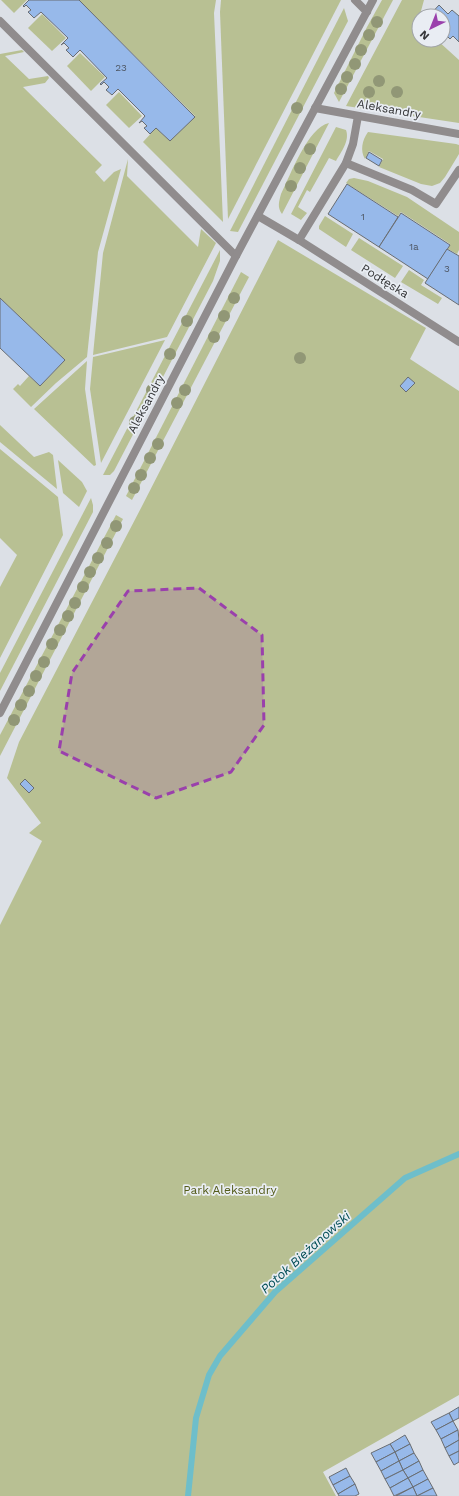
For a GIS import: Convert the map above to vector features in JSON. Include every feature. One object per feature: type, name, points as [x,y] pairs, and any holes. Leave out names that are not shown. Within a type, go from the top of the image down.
[{"type":"street","points":[[355,0],[367,12]]},
{"type":"street","name":"Aleksandry","points":[[0,713],[236,256],[373,0]]},
{"type":"street","points":[[0,21],[236,256]]},
{"type":"street","name":"Aleksandry","points":[[315,108],[459,134]]},
{"type":"street","points":[[299,240],[346,163],[353,144],[358,116]]},
{"type":"street","points":[[346,163],[412,190],[436,204],[459,170]]},
{"type":"street","name":"Podłęska","points":[[258,216],[299,240],[459,342]]},
{"type":"highlighted area","points":[[199,588],[262,635],[264,725],[231,772],[156,798],[59,751],[72,673],[128,591]]},
{"type":"green space","points":[[1,0],[27,0],[14,13]]},
{"type":"green space","points":[[79,0],[216,0],[214,13],[223,222],[143,142],[156,128],[170,141],[195,116]]},
{"type":"green space","points":[[221,0],[341,0],[228,219],[220,12]]},
{"type":"green space","points":[[382,0],[393,0],[339,102],[334,93]]},
{"type":"green space","points":[[402,0],[424,0],[422,8],[411,8],[411,48],[446,48],[459,60],[459,123],[346,106]]},
{"type":"green space","points":[[344,8],[348,21],[238,232],[230,231]]},
{"type":"green space","points":[[42,14],[66,38],[52,51],[28,28]]},
{"type":"green space","points":[[22,50],[24,52],[5,56],[29,79],[48,76],[49,78],[45,83],[23,87],[102,165],[95,172],[104,182],[114,172],[121,169],[98,252],[87,357],[56,383],[31,407],[13,389],[18,384],[20,386],[29,376],[40,386],[65,360],[0,298],[0,54]]},
{"type":"green space","points":[[80,53],[105,77],[91,91],[67,66]]},
{"type":"green space","points":[[119,92],[142,116],[129,128],[106,105]]},
{"type":"green space","points":[[329,123],[282,214],[279,207],[281,194],[300,153],[314,133],[321,126]]},
{"type":"green space","points":[[336,127],[346,130],[346,142],[336,161],[329,158],[310,192],[307,190],[298,207],[307,213],[301,220],[291,214]]},
{"type":"green space","points":[[368,132],[456,144],[459,145],[459,154],[440,183],[432,186],[421,184],[379,167],[383,159],[369,151],[365,159],[363,156],[362,146],[364,138]]},
{"type":"green space","points":[[128,159],[127,176],[198,247],[201,229],[216,243],[167,337],[93,355],[103,253]]},
{"type":"green space","points":[[354,178],[368,181],[407,197],[459,232],[459,250],[457,254],[448,249],[450,244],[401,212],[398,216],[346,183],[349,179]]},
{"type":"green space","points":[[325,216],[353,234],[346,247],[319,229],[319,226]]},
{"type":"green space","points":[[359,238],[403,266],[395,278],[351,250]]},
{"type":"green space","name":"Park Aleksandry","points":[[278,240],[426,328],[410,359],[459,391],[459,1395],[323,1472],[336,1496],[0,1496],[0,925],[42,841],[29,833],[41,823],[7,778],[19,742]]},
{"type":"green space","points":[[220,250],[220,261],[213,281],[114,471],[110,475],[103,475]]},
{"type":"green space","points":[[409,270],[424,280],[421,285],[442,298],[438,304],[401,282]]},
{"type":"green space","points":[[241,272],[249,277],[132,500],[126,496]]},
{"type":"green space","points":[[165,340],[101,463],[90,389],[93,357]]},
{"type":"green space","points":[[87,361],[85,389],[96,465],[94,466],[34,409]]},
{"type":"green space","points":[[0,425],[34,457],[49,452],[53,455],[57,489],[0,442]]},
{"type":"green space","points":[[0,449],[58,497],[63,535],[0,658],[0,587],[17,555],[0,538]]},
{"type":"green space","points":[[58,460],[82,482],[87,491],[79,507],[63,493]]},
{"type":"green space","points":[[91,498],[93,512],[0,691],[0,673]]},
{"type":"green space","points":[[116,515],[123,519],[0,756],[0,735]]},
{"type":"building","points":[[29,0],[79,0],[195,117],[170,141],[156,128],[150,134],[144,128],[147,126],[142,121],[139,123],[145,116],[118,89],[112,95],[106,90],[109,87],[104,82],[101,85],[100,84],[107,78],[80,50],[73,57],[66,50],[69,48],[64,43],[61,45],[68,38],[41,12],[34,18],[28,12],[31,10],[26,5],[24,7],[23,6]]},
{"type":"building","points":[[452,10],[459,16],[459,42],[453,36],[451,38]]},
{"type":"building","points":[[369,152],[382,160],[379,166],[366,158]]},
{"type":"building","points":[[347,184],[398,217],[379,247],[328,214]]},
{"type":"building","points":[[401,213],[450,245],[428,279],[379,247]]},
{"type":"building","points":[[447,249],[459,256],[459,305],[425,283]]},
{"type":"building","points":[[0,298],[65,360],[40,386],[0,348]]},
{"type":"building","points":[[408,377],[415,383],[406,392],[400,386]]},
{"type":"building","points":[[25,779],[34,788],[29,793],[20,784]]},
{"type":"building","points":[[459,1407],[459,1418],[453,1421],[449,1413]]},
{"type":"building","points":[[449,1413],[453,1421],[436,1430],[431,1422]]},
{"type":"building","points":[[453,1421],[458,1430],[441,1439],[436,1430]]},
{"type":"building","points":[[458,1430],[459,1440],[445,1448],[441,1439]]},
{"type":"building","points":[[405,1435],[410,1444],[395,1452],[390,1444]]},
{"type":"building","points":[[459,1440],[459,1451],[449,1456],[445,1448]]},
{"type":"building","points":[[390,1444],[395,1452],[376,1462],[371,1453]]},
{"type":"building","points":[[410,1444],[414,1453],[399,1461],[395,1452]]},
{"type":"building","points":[[459,1451],[459,1462],[454,1465],[449,1456]]},
{"type":"building","points":[[395,1452],[399,1461],[381,1471],[376,1462]]},
{"type":"building","points":[[414,1453],[419,1461],[403,1470],[399,1461]]},
{"type":"building","points":[[399,1461],[403,1470],[385,1479],[381,1471]]},
{"type":"building","points":[[419,1461],[423,1470],[408,1478],[403,1470]]},
{"type":"building","points":[[346,1468],[350,1476],[333,1485],[329,1477]]},
{"type":"building","points":[[403,1470],[408,1478],[390,1488],[385,1479]]},
{"type":"building","points":[[423,1470],[428,1479],[413,1487],[408,1478]]},
{"type":"building","points":[[350,1476],[355,1484],[338,1494],[333,1485]]},
{"type":"building","points":[[408,1478],[413,1487],[394,1496],[390,1488]]},
{"type":"building","points":[[428,1479],[433,1488],[417,1496],[413,1487]]},
{"type":"building","points":[[355,1484],[359,1494],[355,1496],[339,1496],[338,1494]]},
{"type":"building","points":[[413,1487],[417,1496],[396,1496]]},
{"type":"building","points":[[433,1488],[437,1496],[417,1496]]},
{"type":"waterway","name":"Potok Bieżanowski","points":[[188,1496],[196,1418],[209,1375],[220,1356],[275,1292],[405,1178],[459,1154]]}]
